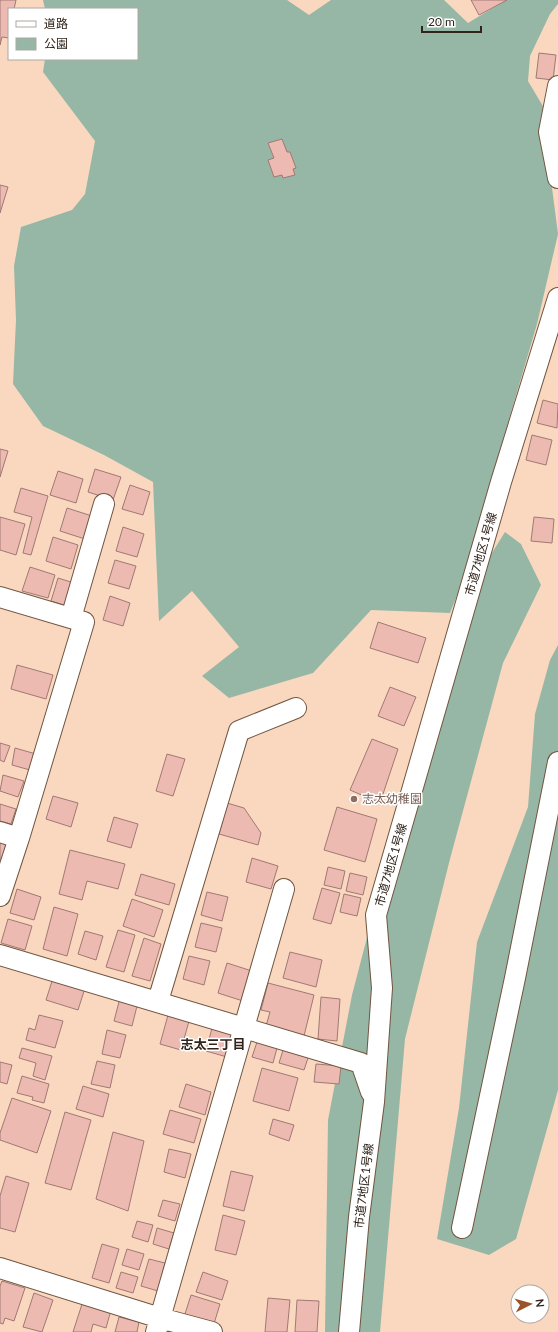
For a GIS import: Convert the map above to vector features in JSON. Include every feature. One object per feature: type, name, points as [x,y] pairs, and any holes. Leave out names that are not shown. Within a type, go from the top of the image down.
[{"type":"street","points":[[558,86],[549,132],[558,178]]},
{"type":"street","name":"市道7地区1号線","points":[[349,1332],[359,1217],[374,1102],[382,988],[376,915],[501,482],[558,298]]},
{"type":"street","points":[[71,618],[104,504]]},
{"type":"street","points":[[0,597],[84,622],[20,838],[0,896]]},
{"type":"street","points":[[158,1001],[239,731],[296,708]]},
{"type":"street","points":[[462,1228],[515,978],[558,762]]},
{"type":"street","points":[[0,832],[20,838]]},
{"type":"street","points":[[158,1325],[284,889]]},
{"type":"street","points":[[0,955],[158,1001],[361,1063],[374,1102]]},
{"type":"street","points":[[0,1268],[158,1325],[212,1332]]},
{"type":"green space","points":[[43,0],[287,0],[309,15],[331,0],[444,0],[468,23],[506,0],[558,0],[558,4],[550,14],[530,56],[528,81],[544,108],[545,134],[558,234],[537,324],[458,593],[450,613],[371,610],[313,673],[229,698],[202,676],[239,647],[192,591],[159,621],[153,482],[104,455],[43,426],[13,384],[16,320],[14,266],[21,227],[72,210],[85,194],[95,141],[43,72],[45,60],[138,60],[138,8],[45,8]]},
{"type":"green space","points":[[505,532],[521,544],[541,585],[503,663],[450,859],[405,1039],[380,1332],[325,1332],[328,1120],[352,995],[450,620]]},
{"type":"green space","points":[[558,645],[558,1090],[516,1239],[489,1255],[437,1239],[459,1108],[477,942],[528,807],[535,714],[550,660]]},
{"type":"building","points":[[0,0],[16,0],[14,8],[8,8],[8,38],[2,37],[0,45]]},
{"type":"building","points":[[471,0],[507,0],[479,15]]},
{"type":"building","points":[[539,53],[556,55],[553,80],[536,78]]},
{"type":"building","points":[[282,139],[287,152],[290,152],[296,168],[293,169],[295,175],[283,178],[282,175],[274,177],[268,160],[274,158],[268,143]]},
{"type":"building","points":[[0,185],[8,187],[0,213]]},
{"type":"building","points":[[543,400],[558,404],[557,428],[537,423]]},
{"type":"building","points":[[532,435],[552,440],[546,465],[526,460]]},
{"type":"building","points":[[0,449],[8,451],[0,477]]},
{"type":"building","points":[[95,469],[121,477],[113,500],[88,492]]},
{"type":"building","points":[[58,471],[83,479],[76,503],[50,495]]},
{"type":"building","points":[[130,485],[150,492],[143,515],[122,509]]},
{"type":"building","points":[[21,488],[48,496],[31,555],[23,553],[32,517],[14,512]]},
{"type":"building","points":[[67,508],[92,516],[85,539],[60,531]]},
{"type":"building","points":[[0,517],[25,524],[16,555],[0,550]]},
{"type":"building","points":[[534,517],[554,519],[552,543],[531,541]]},
{"type":"building","points":[[123,527],[144,534],[137,557],[116,551]]},
{"type":"building","points":[[53,537],[78,545],[71,569],[46,561]]},
{"type":"building","points":[[115,560],[136,566],[129,589],[108,583]]},
{"type":"building","points":[[30,567],[55,575],[48,598],[22,591]]},
{"type":"building","points":[[58,578],[74,583],[67,606],[51,601]]},
{"type":"building","points":[[110,596],[130,603],[123,626],[103,620]]},
{"type":"building","points":[[378,622],[426,638],[418,663],[370,648]]},
{"type":"building","points":[[17,665],[53,675],[46,699],[11,689]]},
{"type":"building","points":[[390,687],[416,697],[404,726],[378,716]]},
{"type":"building","points":[[372,739],[398,749],[380,803],[350,790]]},
{"type":"building","points":[[0,743],[10,746],[4,762],[0,760]]},
{"type":"building","points":[[15,748],[36,754],[30,770],[12,765]]},
{"type":"building","points":[[167,754],[185,759],[173,796],[156,791]]},
{"type":"building","points":[[3,775],[24,781],[18,797],[0,791]]},
{"type":"building","points":[[53,796],[78,803],[71,827],[46,819]]},
{"type":"building","points":[[227,803],[244,808],[261,833],[258,845],[219,834]]},
{"type":"building","points":[[0,804],[16,809],[11,824],[0,821]]},
{"type":"building","points":[[337,807],[377,819],[365,862],[324,850]]},
{"type":"building","points":[[114,817],[138,824],[131,848],[107,841]]},
{"type":"building","points":[[0,841],[7,843],[0,864]]},
{"type":"building","points":[[70,850],[125,864],[118,889],[87,881],[82,900],[59,894]]},
{"type":"building","points":[[252,858],[278,866],[271,889],[246,882]]},
{"type":"building","points":[[328,867],[345,871],[341,889],[324,885]]},
{"type":"building","points":[[350,873],[367,877],[363,895],[346,891]]},
{"type":"building","points":[[141,874],[175,884],[169,905],[135,895]]},
{"type":"building","points":[[322,888],[340,893],[331,924],[313,919]]},
{"type":"building","points":[[17,889],[41,897],[34,920],[10,913]]},
{"type":"building","points":[[207,892],[228,897],[222,921],[201,915]]},
{"type":"building","points":[[344,894],[361,898],[357,916],[340,912]]},
{"type":"building","points":[[132,899],[163,910],[154,937],[123,926]]},
{"type":"building","points":[[54,907],[78,914],[67,956],[43,949]]},
{"type":"building","points":[[8,919],[32,926],[25,950],[1,943]]},
{"type":"building","points":[[201,923],[222,928],[216,952],[195,947]]},
{"type":"building","points":[[118,930],[135,935],[124,972],[106,967]]},
{"type":"building","points":[[85,931],[103,936],[96,960],[78,954]]},
{"type":"building","points":[[144,938],[161,944],[150,981],[132,976]]},
{"type":"building","points":[[290,952],[322,960],[316,987],[283,978]]},
{"type":"building","points":[[189,956],[210,961],[204,985],[183,979]]},
{"type":"building","points":[[227,963],[252,971],[243,1001],[218,993]]},
{"type":"building","points":[[53,978],[85,988],[78,1010],[46,1000]]},
{"type":"building","points":[[268,983],[314,995],[304,1036],[266,1026],[270,1012],[261,1010]]},
{"type":"building","points":[[321,997],[340,999],[337,1041],[318,1039]]},
{"type":"building","points":[[120,998],[138,1002],[132,1026],[114,1021]]},
{"type":"building","points":[[39,1015],[63,1021],[55,1048],[26,1040],[29,1028],[35,1030]]},
{"type":"building","points":[[168,1015],[189,1021],[181,1050],[160,1044]]},
{"type":"building","points":[[212,1028],[233,1033],[227,1057],[206,1051]]},
{"type":"building","points":[[107,1030],[126,1035],[120,1058],[102,1054]]},
{"type":"building","points":[[257,1042],[277,1048],[273,1063],[252,1057]]},
{"type":"building","points":[[284,1047],[309,1055],[304,1070],[279,1063]]},
{"type":"building","points":[[22,1048],[52,1056],[45,1080],[33,1076],[36,1063],[19,1058]]},
{"type":"building","points":[[97,1061],[115,1065],[110,1088],[91,1084]]},
{"type":"building","points":[[0,1062],[12,1065],[7,1084],[0,1082]]},
{"type":"building","points":[[316,1064],[341,1066],[339,1084],[314,1082]]},
{"type":"building","points":[[262,1068],[298,1078],[289,1111],[253,1101]]},
{"type":"building","points":[[22,1076],[49,1084],[44,1103],[32,1100],[33,1097],[17,1093]]},
{"type":"building","points":[[186,1084],[211,1092],[205,1115],[179,1107]]},
{"type":"building","points":[[83,1086],[109,1094],[103,1117],[76,1109]]},
{"type":"building","points":[[12,1098],[51,1111],[37,1153],[0,1140],[0,1133]]},
{"type":"building","points":[[170,1110],[201,1119],[194,1143],[163,1134]]},
{"type":"building","points":[[65,1112],[91,1120],[71,1190],[45,1183]]},
{"type":"building","points":[[273,1119],[294,1125],[289,1141],[269,1134]]},
{"type":"building","points":[[113,1132],[144,1141],[128,1211],[96,1199]]},
{"type":"building","points":[[169,1149],[191,1154],[185,1178],[164,1172]]},
{"type":"building","points":[[231,1171],[253,1176],[244,1211],[223,1206]]},
{"type":"building","points":[[6,1176],[29,1183],[15,1232],[0,1228],[0,1196]]},
{"type":"building","points":[[163,1200],[180,1204],[175,1221],[158,1216]]},
{"type":"building","points":[[223,1215],[245,1221],[236,1255],[215,1250]]},
{"type":"building","points":[[137,1221],[153,1225],[148,1242],[132,1237]]},
{"type":"building","points":[[157,1228],[174,1233],[169,1249],[153,1244]]},
{"type":"building","points":[[102,1244],[119,1249],[109,1283],[92,1278]]},
{"type":"building","points":[[127,1249],[144,1254],[139,1270],[122,1265]]},
{"type":"building","points":[[149,1259],[165,1263],[158,1291],[141,1286]]},
{"type":"building","points":[[121,1272],[138,1277],[133,1293],[116,1288]]},
{"type":"building","points":[[203,1272],[228,1281],[222,1300],[196,1292]]},
{"type":"building","points":[[2,1281],[25,1288],[14,1321],[5,1318],[3,1324],[0,1323],[0,1286]]},
{"type":"building","points":[[34,1293],[53,1300],[42,1332],[23,1327]]},
{"type":"building","points":[[191,1295],[220,1304],[213,1327],[184,1317]]},
{"type":"building","points":[[268,1298],[290,1300],[287,1332],[265,1332]]},
{"type":"building","points":[[297,1300],[319,1301],[317,1332],[295,1332]]},
{"type":"building","points":[[83,1301],[111,1310],[106,1328],[93,1324],[91,1332],[73,1332]]},
{"type":"building","points":[[119,1317],[139,1322],[137,1332],[115,1332]]},
{"type":"place","name":"志太幼稚園","points":[[354,799]]},
{"type":"district","name":"志太三丁目","points":[[213,1044]]}]
